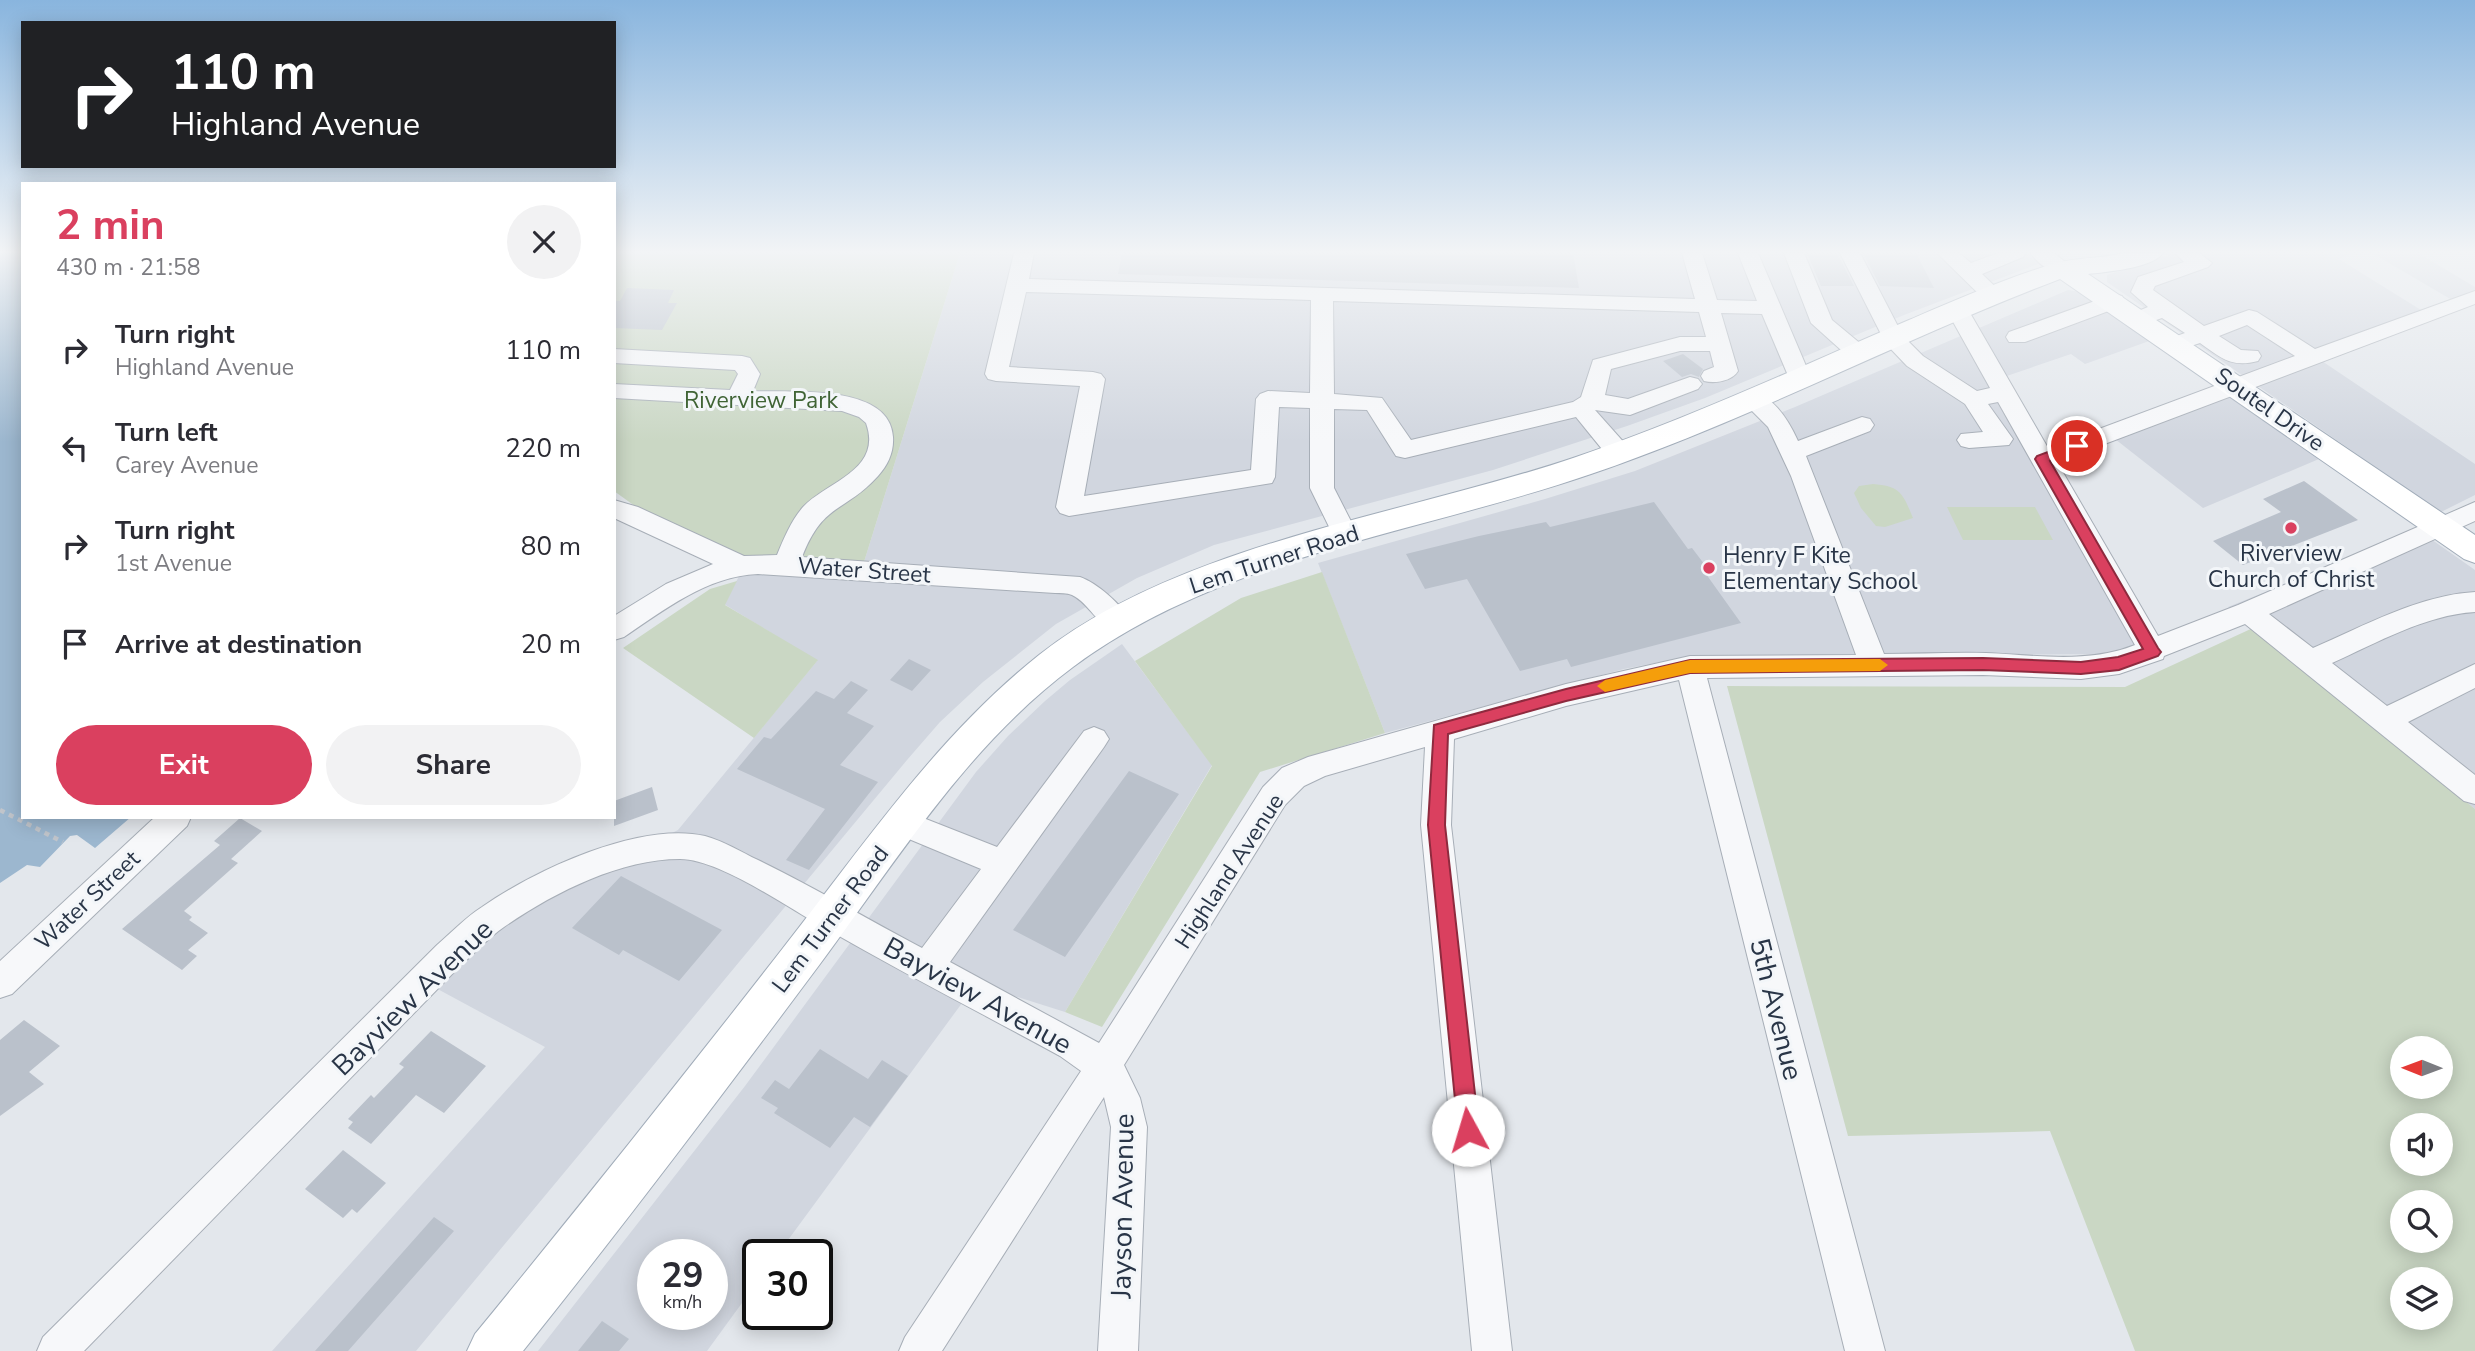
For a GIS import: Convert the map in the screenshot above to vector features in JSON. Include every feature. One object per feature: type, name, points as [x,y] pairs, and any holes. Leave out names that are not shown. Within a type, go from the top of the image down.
[{"type":"main road","name":"Lem Turner Road","points":[[492,1351],[635,1175],[933,783],[1002,706],[1058,659],[1116,620],[1179,589],[1232,568],[1536,482],[1619,453],[1753,400],[1946,316]]},
{"type":"main road","name":"Soutel Drive","points":[[2145,316],[2169,328],[2238,387],[2475,551]]},
{"type":"street","points":[[1010,316],[996,374],[1093,379],[1069,507],[1263,477],[1268,398],[1374,403],[1405,450],[1587,405],[1630,407],[1727,371],[1710,316]]},
{"type":"street","points":[[1322,316],[1322,488],[1345,536]]},
{"type":"street","points":[[1773,316],[1800,380]]},
{"type":"street","points":[[1819,316],[1822,323],[1859,354]]},
{"type":"street","points":[[1882,316],[1894,339],[1915,361],[1973,399],[2001,439],[1969,440]]},
{"type":"street","points":[[1961,316],[2153,652]]},
{"type":"street","points":[[2017,337],[2073,316]]},
{"type":"street","points":[[2160,316],[2169,328],[2242,358],[2289,343]]},
{"type":"street","points":[[2042,459],[2424,316]]},
{"type":"street","points":[[2169,328],[2249,317],[2313,358]]},
{"type":"street","points":[[1587,405],[1601,365],[1680,344],[1719,344]]},
{"type":"street","points":[[616,356],[742,363],[749,374],[738,397]]},
{"type":"street","points":[[616,391],[842,403],[866,408],[879,422],[883,441],[873,467],[853,485],[816,509],[800,530],[786,565]]},
{"type":"street","points":[[1973,399],[2004,393]]},
{"type":"street","points":[[1753,400],[1778,423],[1792,452],[1874,665]]},
{"type":"street","points":[[1587,405],[1619,453]]},
{"type":"street","points":[[1792,452],[1862,425]]},
{"type":"street","points":[[616,510],[629,513],[741,566]]},
{"type":"street","name":"Highland Avenue","points":[[919,1351],[1104,1066],[1274,796],[1293,777],[1318,765],[1566,695],[1690,667],[1983,664],[2081,668],[2119,663],[2153,652],[2248,612],[2475,511]]},
{"type":"street","name":"Water Street","points":[[616,629],[672,593],[703,578],[741,566],[786,565],[1055,583],[1080,587],[1116,620]]},
{"type":"street","points":[[2310,661],[2421,614],[2462,600],[2475,602]]},
{"type":"street","points":[[2248,612],[2475,792]]},
{"type":"street","name":"5th Avenue","points":[[1690,667],[1865,1351]]},
{"type":"street","points":[[2385,721],[2475,675]]},
{"type":"street","points":[[1440,730],[1436,825],[1492,1351]]},
{"type":"street","points":[[928,967],[1094,739]]},
{"type":"street","points":[[2434,760],[2475,768]]},
{"type":"street","name":"Water Street","points":[[0,983],[174,819]]},
{"type":"street","points":[[903,823],[1003,864]]},
{"type":"street","name":"Bayview Avenue","points":[[57,1351],[449,955],[491,918],[527,895],[620,857],[665,846],[703,849],[796,893],[832,916],[1072,1045],[1104,1066]]},
{"type":"street","name":"Jayson Avenue","points":[[1104,1066],[1126,1104],[1129,1127],[1118,1351]]},
{"type":"path","points":[[0,810],[63,842]]},
{"type":"shaded area","points":[[940,316],[1901,316],[1705,398],[1627,426],[1493,470],[1214,545],[1137,578],[1056,624],[983,682],[940,722],[416,1351],[272,1351],[545,1047],[432,986],[517,910],[678,830],[817,661],[724,604],[750,556],[864,562]]},
{"type":"shaded area","name":"Henry F Kite Elementary School","points":[[2007,316],[2117,316],[2152,340],[2085,364],[2071,354],[1992,381],[2140,642],[2114,654],[1686,657],[1624,669],[1385,733],[1318,563],[1635,471],[1795,407]]},
{"type":"shaded area","points":[[2156,316],[2405,316],[2310,353],[2475,464],[2475,495],[2441,512]]},
{"type":"shaded area","points":[[2228,396],[2319,459],[2203,508],[2115,439]]},
{"type":"shaded area","points":[[2418,530],[2475,570],[2475,809],[2228,607]]},
{"type":"shaded area","points":[[1122,644],[1212,765],[1065,1012],[976,984],[789,1239],[742,1239],[742,1303],[728,1322],[728,1239],[637,1239],[637,1330],[722,1330],[707,1351],[538,1351],[745,1086],[976,772],[1008,736],[1045,701]]},
{"type":"green space","name":"Riverview Park","points":[[616,316],[940,316],[864,562],[700,553],[616,492]]},
{"type":"green space","points":[[1873,484],[1890,487],[1900,493],[1913,518],[1885,527],[1876,526],[1861,508],[1854,493],[1859,486]]},
{"type":"green space","points":[[1947,507],[2035,507],[2053,540],[1963,540]]},
{"type":"green space","points":[[1322,572],[1385,733],[1260,772],[1102,1027],[1065,1012],[1212,766],[1135,661],[1241,598]]},
{"type":"green space","points":[[737,581],[725,605],[818,660],[754,738],[623,648],[710,589]]},
{"type":"green space","points":[[2255,627],[2475,809],[2475,1351],[2135,1351],[2050,1131],[1848,1136],[1727,686],[2125,687]]},
{"type":"water","points":[[0,316],[21,316],[21,819],[129,819],[95,848],[77,835],[70,836],[40,867],[27,865],[0,883]]},
{"type":"building","points":[[616,316],[670,316],[662,330],[616,328]]},
{"type":"building","points":[[1683,354],[1703,369],[1699,377],[1691,374],[1682,377],[1663,361]]},
{"type":"building","name":"Riverview Church of Christ","points":[[2304,481],[2358,520],[2243,565],[2213,541],[2281,512],[2263,499]]},
{"type":"building","points":[[1654,502],[1688,549],[1692,548],[1711,573],[1706,574],[1741,623],[1571,667],[1567,659],[1520,671],[1467,579],[1425,589],[1406,554],[1546,522],[1550,527]]},
{"type":"building","points":[[909,659],[931,670],[912,691],[890,680]]},
{"type":"building","points":[[851,681],[868,690],[847,713],[874,726],[840,765],[878,782],[809,870],[786,860],[825,809],[737,769],[764,737],[771,739],[816,691],[834,699]]},
{"type":"building","points":[[1129,771],[1179,794],[1065,957],[1013,930]]},
{"type":"building","points":[[652,787],[658,810],[614,826],[616,800]]},
{"type":"building","points":[[239,819],[262,831],[231,859],[238,863],[184,911],[192,917],[189,920],[208,933],[188,950],[197,956],[182,970],[122,929],[220,845],[214,841]]},
{"type":"building","points":[[621,876],[722,930],[679,981],[623,950],[619,955],[572,928]]},
{"type":"building","points":[[24,1020],[60,1046],[29,1072],[44,1084],[0,1116],[0,1040]]},
{"type":"building","points":[[431,1031],[486,1066],[444,1113],[416,1095],[371,1144],[348,1128],[353,1122],[348,1119],[371,1095],[374,1098],[404,1067],[399,1064]]},
{"type":"building","points":[[820,1049],[868,1079],[882,1060],[908,1076],[870,1127],[854,1117],[830,1148],[774,1113],[778,1108],[761,1098],[775,1080],[789,1089]]},
{"type":"building","points":[[343,1150],[386,1183],[357,1213],[352,1209],[343,1218],[305,1189]]},
{"type":"building","points":[[434,1217],[454,1231],[348,1351],[315,1351]]},
{"type":"building","points":[[602,1321],[629,1339],[619,1351],[578,1351]]},
{"type":"slow traffic","points":[[1605,686],[1690,667],[1880,665]]},
{"type":"place","name":"Riverview Church of Christ","points":[[2291,528]]},
{"type":"place","name":"Henry F Kite Elementary School","points":[[1709,568]]},
{"type":"route","points":[[1468,1130],[1436,825],[1440,730],[1566,695],[1690,667],[1983,664],[2081,668],[2119,663],[2153,652],[2042,459],[2077,446]]}]
